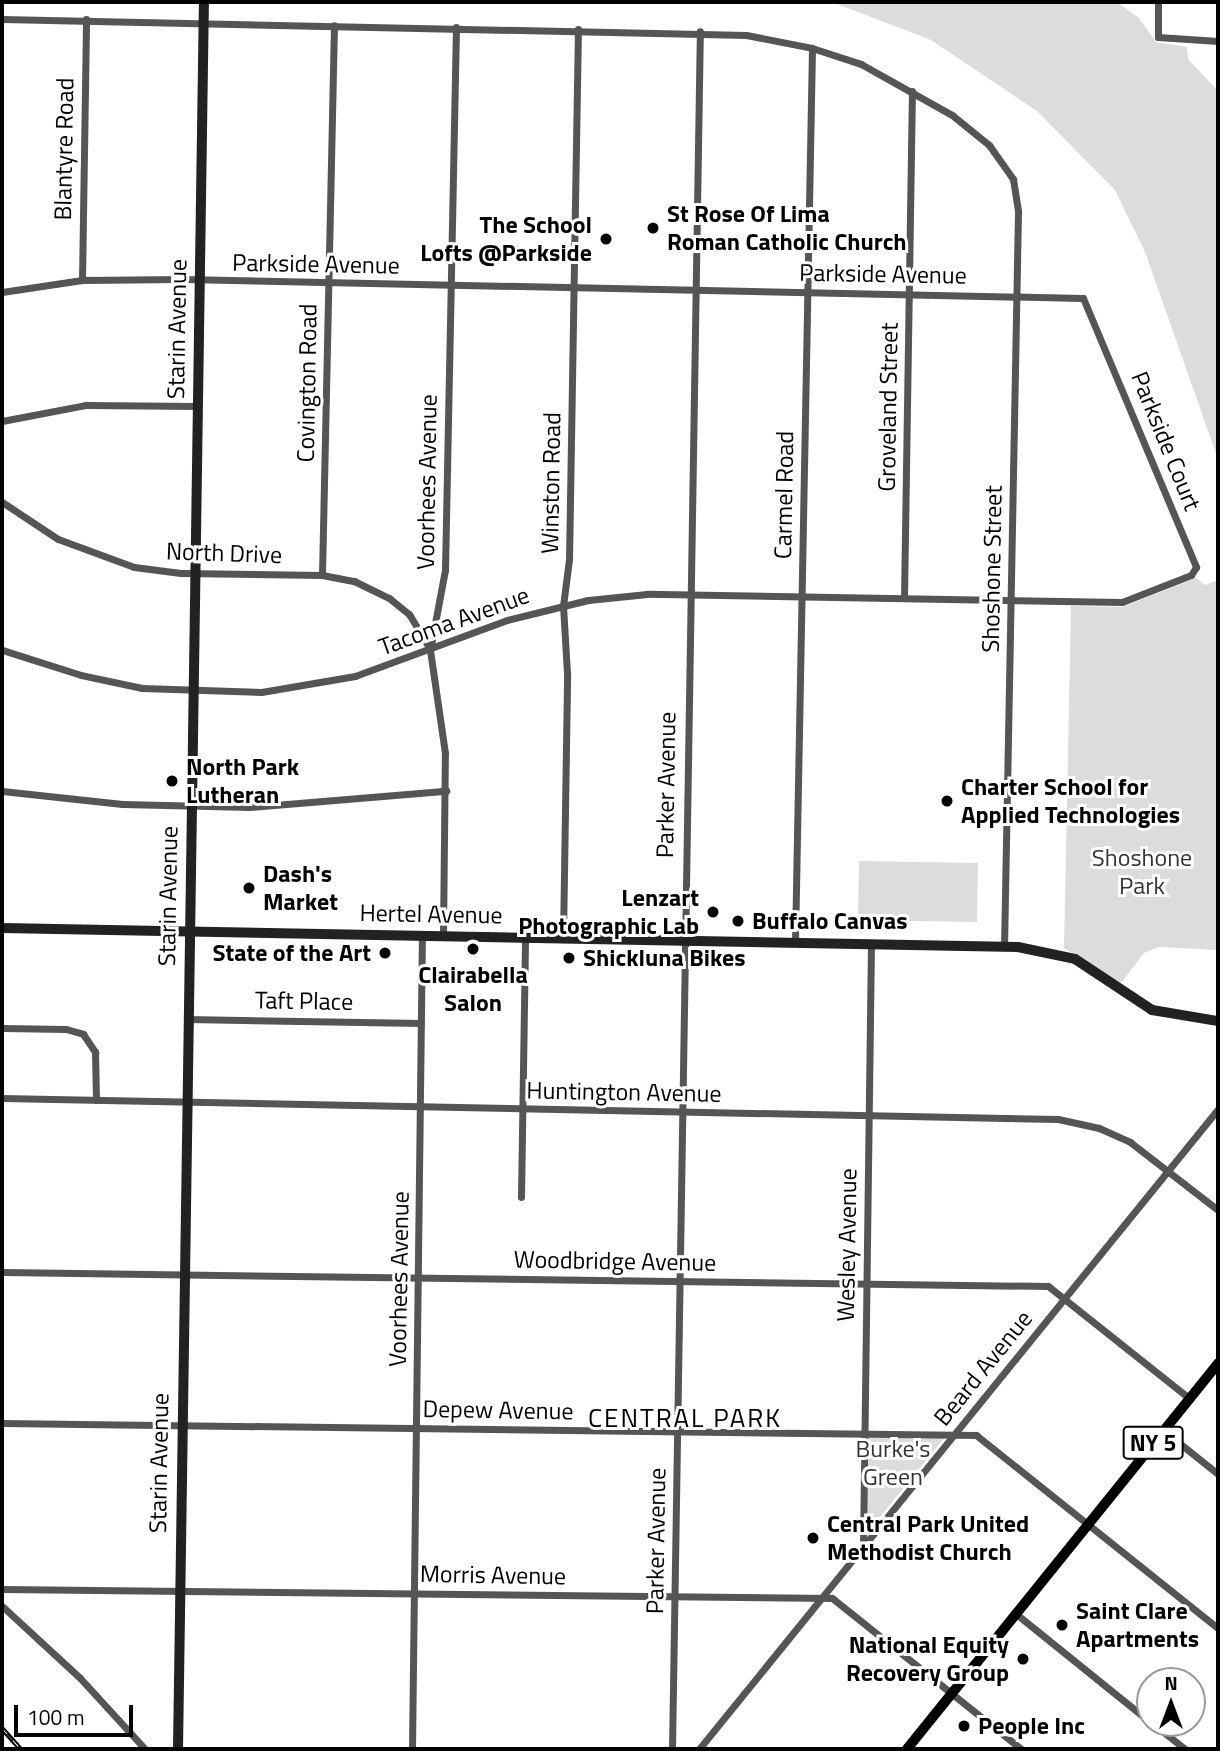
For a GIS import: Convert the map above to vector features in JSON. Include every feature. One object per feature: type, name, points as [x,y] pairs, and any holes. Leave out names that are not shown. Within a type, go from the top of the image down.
[{"type":"main road","name":"NY 5","points":[[907,1749],[1218,1363]]},
{"type":"street","name":"Starin Avenue","points":[[178,1749],[182,1273],[204,2]]},
{"type":"street","points":[[1158,2],[1157,37],[1218,41]]},
{"type":"street","points":[[2,19],[700,31],[758,36],[812,48],[861,64],[912,91]]},
{"type":"street","name":"Blantyre Road","points":[[82,280],[86,19]]},
{"type":"street","name":"Covington Road","points":[[322,575],[334,25]]},
{"type":"street","name":"Voorhees Avenue","points":[[443,935],[446,791],[443,719],[430,650],[445,570],[456,27]]},
{"type":"street","name":"Winston Road","points":[[563,938],[568,673],[563,606],[569,559],[578,29]]},
{"type":"street","name":"Parker Avenue","points":[[672,1749],[683,940],[700,31]]},
{"type":"street","name":"Carmel Road","points":[[794,942],[812,48]]},
{"type":"street","name":"Shoshone Street","points":[[912,91],[989,145],[1007,165],[1017,193],[1004,947]]},
{"type":"street","name":"Groveland Street","points":[[904,598],[912,91]]},
{"type":"street","name":"Parkside Avenue","points":[[2,292],[82,280],[199,280],[1017,296],[1083,298],[1089,304]]},
{"type":"street","name":"Parkside Court","points":[[1010,600],[1122,602],[1189,576],[1196,569],[1089,304]]},
{"type":"street","points":[[2,421],[86,405],[197,406]]},
{"type":"street","name":"North Drive","points":[[2,502],[48,533],[99,557],[134,567],[195,573],[322,575],[354,581],[389,598],[421,628],[430,650]]},
{"type":"street","name":"Tacoma Avenue","points":[[2,650],[99,680],[192,692],[261,692],[317,684],[388,666],[507,620],[563,606],[627,595],[1010,600]]},
{"type":"street","points":[[2,791],[89,802],[190,806],[315,804],[446,791]]},
{"type":"street","name":"Hertel Avenue","points":[[2,928],[1004,947],[1075,959],[1152,1010],[1218,1021]]},
{"type":"street","name":"Voorhees Avenue","points":[[412,1749],[422,935]]},
{"type":"street","points":[[521,1197],[525,937]]},
{"type":"street","name":"Wesley Avenue","points":[[863,1548],[871,944]]},
{"type":"street","name":"Taft Place","points":[[186,1018],[421,1023]]},
{"type":"street","points":[[2,1028],[66,1029],[83,1034],[95,1052],[96,1100]]},
{"type":"street","name":"Huntington Avenue","points":[[2,1098],[868,1115],[1074,1122],[1110,1132],[1169,1171],[1218,1210]]},
{"type":"street","name":"Beard Avenue","points":[[699,1749],[1218,1110]]},
{"type":"street","name":"Woodbridge Avenue","points":[[2,1272],[1048,1286],[1189,1398]]},
{"type":"street","name":"Depew Avenue","points":[[2,1423],[955,1434],[981,1437],[1218,1629]]},
{"type":"street","points":[[1163,1430],[1218,1474]]},
{"type":"street","name":"Morris Avenue","points":[[2,1590],[832,1598],[1021,1749]]},
{"type":"street","points":[[2,1606],[80,1678],[145,1749]]},
{"type":"street","points":[[1014,1613],[1136,1710]]},
{"type":"street","points":[[1170,1737],[1185,1749]]},
{"type":"green space","points":[[832,2],[1117,2],[1139,18],[1156,42],[1187,47],[1188,59],[1218,91],[1218,459],[1145,252],[1115,190],[1037,111],[931,40]]},
{"type":"green space","name":"Shoshone Park","points":[[1196,578],[1205,585],[1218,580],[1218,950],[1159,947],[1144,953],[1121,983],[1064,948],[1071,606],[1123,607]]},
{"type":"green space","points":[[859,861],[978,863],[977,922],[858,920]]},
{"type":"green space","name":"Burke's Green","points":[[869,1438],[944,1438],[867,1533]]},
{"type":"railway","points":[[2,1728],[21,1749]]},
{"type":"place","name":"St Rose Of Lima Roman Catholic Church","points":[[653,228]]},
{"type":"place","name":"The School Lofts @Parkside","points":[[606,239]]},
{"type":"place","name":"North Park Lutheran","points":[[172,781]]},
{"type":"place","name":"Charter School for Applied Technologies","points":[[947,801]]},
{"type":"place","name":"Dash's Market","points":[[249,888]]},
{"type":"place","name":"Lenzart Photographic Lab","points":[[713,912]]},
{"type":"place","name":"Buffalo Canvas","points":[[738,921]]},
{"type":"place","name":"Clairabella Salon","points":[[473,949]]},
{"type":"place","name":"State of the Art","points":[[385,953]]},
{"type":"place","name":"Shickluna Bikes","points":[[569,958]]},
{"type":"place","name":"Central Park United Methodist Church","points":[[813,1538]]},
{"type":"place","name":"Saint Clare Apartments","points":[[1062,1625]]},
{"type":"place","name":"National Equity Recovery Group","points":[[1023,1659]]},
{"type":"place","name":"People Inc","points":[[964,1726]]},
{"type":"district","name":"CENTRAL PARK","points":[[685,1418]]}]
